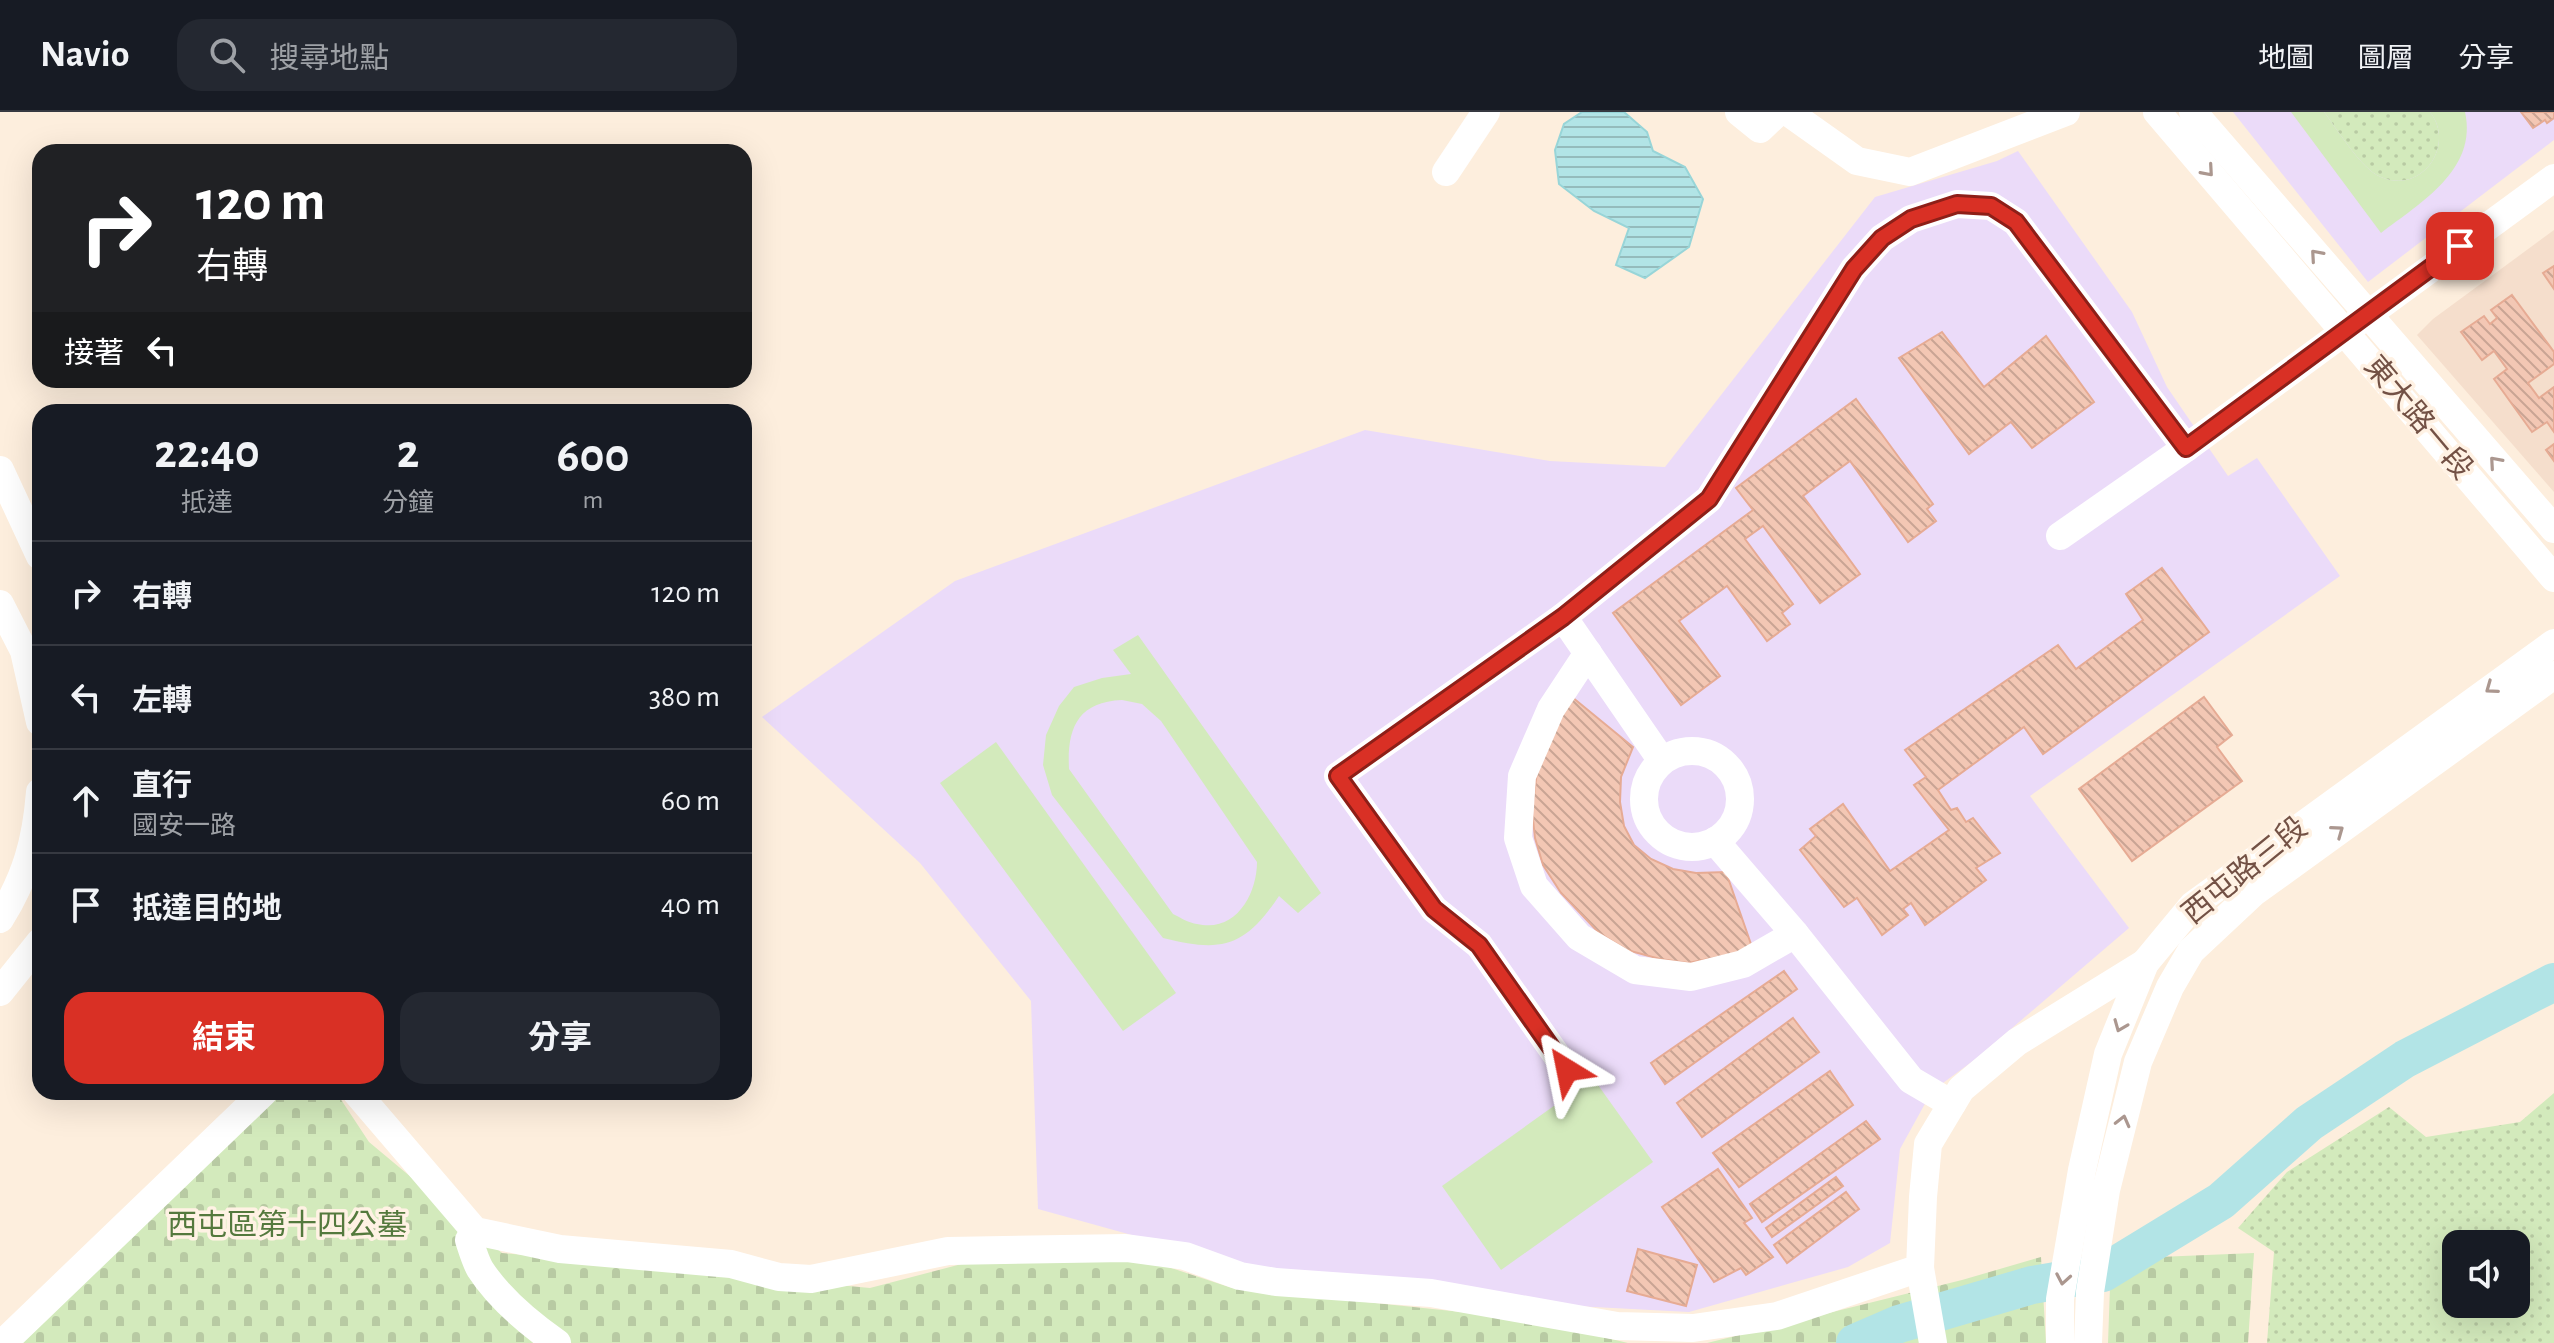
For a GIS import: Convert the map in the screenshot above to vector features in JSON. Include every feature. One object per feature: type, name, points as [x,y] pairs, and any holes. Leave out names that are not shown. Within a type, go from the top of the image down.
[{"type":"street","points":[[1446,172],[1486,112]]},
{"type":"street","points":[[1739,112],[1760,129],[1778,112]]},
{"type":"street","points":[[1788,112],[1857,161],[1910,172],[2066,112]]},
{"type":"street","name":"東大路一段","points":[[2157,112],[2554,529]]},
{"type":"street","name":"東大路一段","points":[[2193,112],[2518,539],[2554,578]]},
{"type":"street","points":[[2060,536],[2186,448],[2554,178]]},
{"type":"street","points":[[1567,1070],[1479,945],[1434,909],[1338,776],[1563,617],[1709,499],[1854,269],[1882,238],[1911,219],[1957,204],[1991,206],[2016,222],[2186,448]]},
{"type":"street","points":[[0,470],[32,539]]},
{"type":"street","points":[[0,604],[24,651],[32,686]]},
{"type":"street","points":[[1563,617],[1662,761]]},
{"type":"street","name":"西屯路三段","points":[[2060,1343],[2060,1299],[2095,1112],[2108,1054],[2145,963],[2193,905],[2554,643]]},
{"type":"street","points":[[1588,653],[1551,709],[1522,776],[1518,838],[1534,886],[1579,937],[1635,970],[1691,977],[1743,964],[1795,934]]},
{"type":"street","name":"西屯路三段","points":[[2088,1343],[2090,1292],[2105,1196],[2138,1062],[2170,987],[2191,951],[2253,893],[2554,675]]},
{"type":"street","points":[[1700,751],[1724,762],[1733,772],[1740,797],[1739,810],[1726,833],[1715,841],[1688,847],[1662,836],[1652,826],[1644,799],[1646,784],[1662,761],[1674,754],[1700,751]]},
{"type":"street","points":[[1715,841],[1795,934],[1911,1080],[1952,1104]]},
{"type":"street","points":[[0,919],[15,895],[32,847]]},
{"type":"street","points":[[0,992],[32,952]]},
{"type":"street","points":[[1933,1343],[1920,1268],[1928,1144],[1961,1089],[2017,1042],[2145,963]]},
{"type":"street","points":[[3,1343],[256,1100]]},
{"type":"street","points":[[363,1100],[475,1231],[560,1249],[731,1264],[779,1277],[811,1279],[948,1251],[1126,1248],[1185,1256],[1240,1276],[1276,1282],[1431,1293],[1617,1326],[1693,1328],[1777,1316],[1920,1268]]},
{"type":"street","points":[[475,1231],[469,1240],[483,1273],[523,1315],[557,1343]]},
{"type":"shaded area","points":[[2233,112],[2554,112],[2554,140],[2368,282]]},
{"type":"shaded area","points":[[2018,151],[2132,312],[2167,387],[2228,476],[2257,458],[2340,576],[2030,796],[2129,928],[1977,1058],[1932,1091],[1900,1149],[1890,1243],[1848,1267],[1689,1312],[1575,1306],[1236,1264],[1038,1209],[1031,1001],[920,863],[762,717],[955,581],[1365,430],[1550,461],[1665,467],[1875,197],[1997,161]]},
{"type":"shaded area","points":[[2554,230],[2554,492],[2417,335],[2433,319]]},
{"type":"green space","points":[[2291,112],[2324,112],[2373,173],[2396,181],[2421,173],[2431,164],[2437,152],[2437,125],[2430,112],[2465,112],[2467,133],[2463,151],[2442,183],[2381,233]]},
{"type":"green space","points":[[2324,112],[2430,112],[2437,125],[2437,152],[2431,164],[2410,179],[2396,181],[2381,177],[2358,158]]},
{"type":"green space","points":[[1138,635],[1321,893],[1298,913],[1279,896],[1255,926],[1230,942],[1201,945],[1163,938],[1052,795],[1043,765],[1046,735],[1059,706],[1074,687],[1102,678],[1131,674],[1113,650]],"holes":[[[1122,700],[1142,704],[1161,721],[1257,862],[1248,898],[1242,908],[1223,923],[1197,924],[1173,914],[1069,769],[1073,730],[1085,712],[1107,702]]]},
{"type":"green space","points":[[996,742],[1176,993],[1123,1031],[940,783]]},
{"type":"green space","points":[[1593,1078],[1653,1162],[1501,1270],[1442,1186]]},
{"type":"green space","points":[[2554,1093],[2554,1343],[2267,1343],[2274,1252],[2238,1228],[2287,1172],[2389,1107],[2426,1137],[2520,1122]]},
{"type":"green space","name":"西屯區第十四公墓","points":[[248,1100],[341,1100],[369,1142],[502,1253],[870,1288],[973,1261],[1141,1258],[1232,1288],[1528,1319],[1628,1343],[6,1343]]},
{"type":"green space","points":[[2254,1253],[2248,1343],[2108,1343],[2111,1259]]},
{"type":"green space","points":[[2041,1257],[2046,1343],[1707,1343],[1962,1280]]},
{"type":"water","points":[[1582,112],[1624,112],[1647,132],[1653,151],[1685,167],[1703,199],[1689,247],[1645,278],[1616,265],[1629,228],[1594,211],[1559,184],[1555,150],[1564,124]]},
{"type":"building","points":[[2521,112],[2554,112],[2554,118],[2533,128]]},
{"type":"building","points":[[2554,266],[2554,289],[2543,273]]},
{"type":"building","points":[[2512,295],[2554,352],[2554,364],[2528,383],[2539,398],[2554,387],[2554,432],[2547,422],[2532,432],[2494,379],[2507,369],[2494,351],[2482,360],[2461,332],[2484,316],[2490,324],[2497,318],[2491,310]]},
{"type":"building","points":[[1942,332],[1984,387],[2046,336],[2094,402],[2032,448],[2011,422],[1969,454],[1899,358]]},
{"type":"building","points":[[1856,399],[1933,504],[1927,509],[1936,521],[1908,542],[1850,461],[1803,496],[1860,574],[1820,603],[1763,526],[1745,539],[1793,604],[1782,613],[1790,624],[1767,641],[1727,586],[1679,621],[1720,676],[1681,705],[1613,613],[1753,510],[1736,488]]},
{"type":"building","points":[[2554,444],[2554,461],[2546,450]]},
{"type":"building","points":[[2162,568],[2209,632],[2043,754],[2024,727],[1938,790],[1951,810],[1957,808],[1966,822],[1973,818],[2000,853],[1976,868],[1986,880],[1925,925],[1911,903],[1903,909],[1908,915],[1882,935],[1857,898],[1844,907],[1800,850],[1816,836],[1810,829],[1843,804],[1890,871],[1949,830],[1914,785],[1926,777],[1905,750],[2058,645],[2076,669],[2143,620],[2126,594]]},
{"type":"building","points":[[1572,697],[1633,747],[1621,777],[1620,802],[1624,826],[1634,845],[1651,859],[1673,869],[1696,873],[1726,872],[1753,950],[1688,963],[1627,950],[1599,933],[1561,893],[1543,865],[1535,838],[1532,810],[1539,757]]},
{"type":"building","points":[[2204,697],[2232,735],[2217,747],[2242,781],[2132,861],[2079,789]]},
{"type":"building","points":[[1784,971],[1797,989],[1665,1084],[1651,1063]]},
{"type":"building","points":[[1793,1018],[1819,1052],[1702,1137],[1677,1103]]},
{"type":"building","points":[[1830,1071],[1853,1105],[1739,1187],[1713,1153]]},
{"type":"building","points":[[1866,1121],[1880,1139],[1762,1222],[1750,1204]]},
{"type":"building","points":[[1718,1169],[1752,1218],[1744,1223],[1773,1257],[1746,1275],[1741,1268],[1714,1282],[1662,1207]]},
{"type":"building","points":[[1836,1177],[1843,1186],[1772,1237],[1766,1228]]},
{"type":"building","points":[[1846,1192],[1859,1209],[1787,1263],[1774,1245]]},
{"type":"building","points":[[1638,1249],[1697,1265],[1686,1306],[1627,1291]]},
{"type":"waterway","points":[[1855,1343],[1899,1324],[2032,1285],[2103,1273],[2221,1201],[2309,1123],[2405,1059],[2554,982]]},
{"type":"route","points":[[1567,1070],[1479,945],[1434,909],[1338,776],[1563,617],[1709,499],[1854,269],[1882,238],[1911,219],[1957,204],[1991,206],[2016,222],[2186,448],[2460,246]]}]
